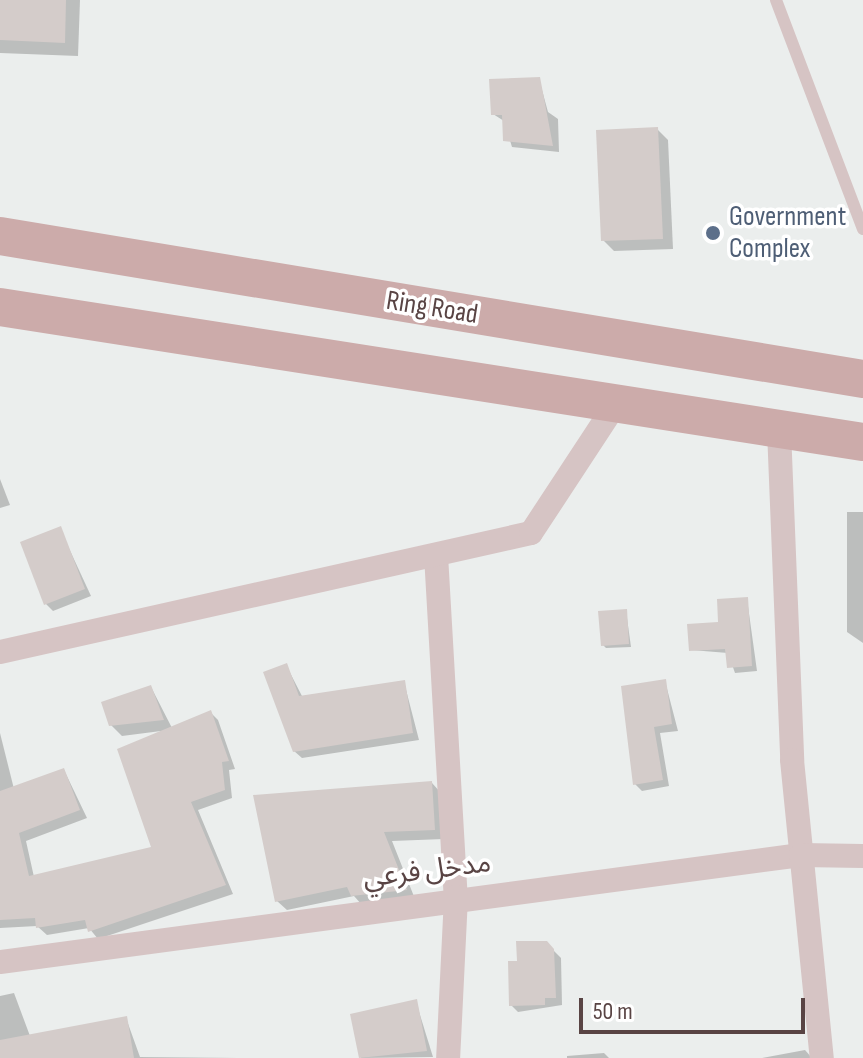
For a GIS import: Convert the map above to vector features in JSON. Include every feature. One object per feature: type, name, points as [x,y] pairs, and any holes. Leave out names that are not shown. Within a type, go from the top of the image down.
[{"type":"main road","name":"Ring Road","points":[[0,236],[863,379]]},
{"type":"main road","points":[[0,307],[863,442]]},
{"type":"street","points":[[0,652],[531,533],[617,402]]},
{"type":"street","points":[[779,430],[801,855],[822,1058]]},
{"type":"street","points":[[436,555],[456,897],[448,1058]]},
{"type":"street","name":"مدخل فرعي","points":[[0,962],[456,897],[801,855],[863,856]]},
{"type":"lane","points":[[776,0],[863,229]]},
{"type":"building","points":[[0,0],[66,0],[65,43],[0,40]]},
{"type":"building","points":[[540,77],[553,146],[503,141],[502,115],[491,115],[489,79]]},
{"type":"building","points":[[658,127],[663,239],[601,241],[596,130]]},
{"type":"building","points":[[61,526],[85,589],[44,605],[20,542]]},
{"type":"building","points":[[748,597],[752,666],[727,668],[725,649],[689,651],[687,624],[718,622],[717,599]]},
{"type":"building","points":[[627,609],[629,644],[601,646],[598,611]]},
{"type":"building","points":[[287,663],[299,696],[405,680],[413,733],[293,752],[263,672]]},
{"type":"building","points":[[666,679],[672,724],[654,727],[663,780],[633,785],[621,686]]},
{"type":"building","points":[[151,685],[164,720],[109,726],[101,702]]},
{"type":"building","points":[[211,710],[229,761],[222,762],[225,790],[191,802],[226,885],[88,932],[85,920],[36,928],[35,918],[0,920],[0,791],[64,768],[80,810],[19,833],[29,876],[151,847],[117,749]]},
{"type":"building","points":[[432,781],[435,830],[384,832],[407,890],[351,896],[347,887],[275,902],[253,795]]},
{"type":"building","points":[[516,941],[547,941],[554,949],[556,998],[545,998],[545,1005],[509,1006],[508,961],[517,961]]},
{"type":"building","points":[[417,999],[427,1051],[359,1058],[350,1014]]},
{"type":"building","points":[[127,1016],[134,1058],[0,1058],[0,1040]]},
{"type":"place","name":"Government Complex","points":[[713,233]]}]
